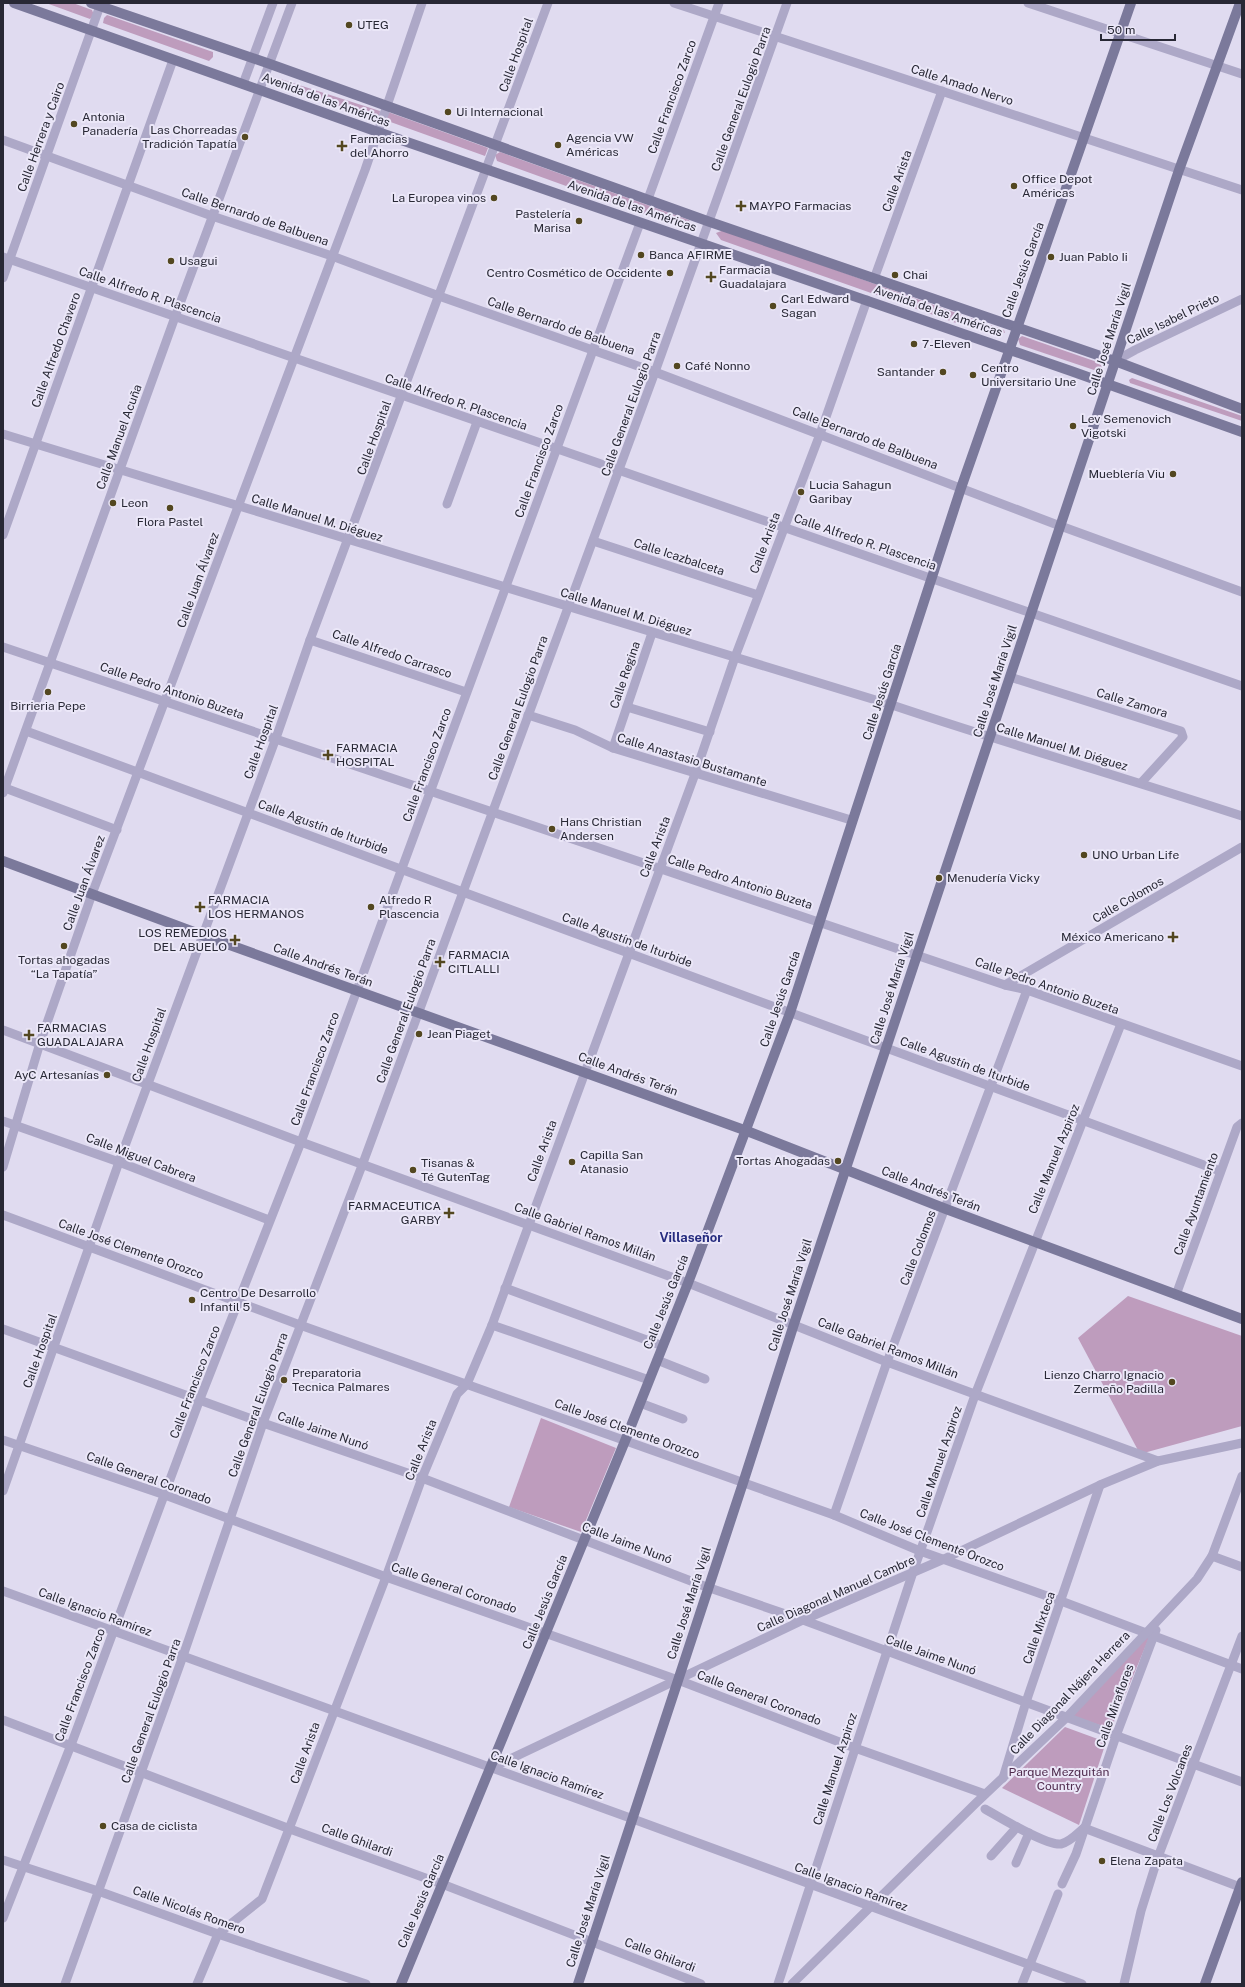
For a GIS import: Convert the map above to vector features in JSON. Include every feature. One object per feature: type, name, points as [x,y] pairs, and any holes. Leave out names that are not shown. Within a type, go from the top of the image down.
[{"type":"street","name":"Avenida de las Américas","points":[[14,3],[640,224],[1108,383],[1242,432]]},
{"type":"street","points":[[243,84],[273,3]]},
{"type":"street","name":"Calle Manuel Acuña","points":[[4,790],[175,317],[292,3]]},
{"type":"street","name":"Calle Juan Álvarez","points":[[3,1167],[40,1043],[92,894],[378,132],[422,3]]},
{"type":"street","name":"Calle Hospital","points":[[3,1491],[90,1246],[118,1162],[247,812],[276,738],[310,640],[548,3]]},
{"type":"street","name":"Calle Amado Nervo","points":[[674,3],[1242,190]]},
{"type":"street","name":"Calle Francisco Zarco","points":[[648,199],[719,3]]},
{"type":"street","name":"Calle General Eulogio Parra","points":[[65,1984],[183,1656],[263,1423],[363,1163],[417,1012],[464,892],[492,812],[656,372],[787,3]]},
{"type":"street","points":[[1028,3],[1242,74]]},
{"type":"street","name":"Calle Jesús García","points":[[401,1984],[547,1633],[663,1346],[747,1131],[790,1013],[852,820],[892,705],[961,488],[1131,3]]},
{"type":"street","name":"Calle José María Vigil","points":[[578,1984],[794,1324],[1060,526],[1179,170],[1240,3]]},
{"type":"street","name":"Avenida de las Américas","points":[[97,4],[270,64],[710,222],[1115,362],[1242,408]]},
{"type":"street","name":"Calle Herrera y Cairo","points":[[3,278],[6,258],[46,157],[91,30],[97,4]]},
{"type":"street","name":"Calle Alfredo Chavero","points":[[3,535],[173,60]]},
{"type":"street","name":"Calle Arista","points":[[874,279],[942,91]]},
{"type":"street","name":"Calle Bernardo de Balbuena","points":[[3,140],[46,157],[212,216],[332,256],[439,296],[656,372],[1060,526],[1242,592]]},
{"type":"street","name":"Calle Francisco Zarco","points":[[3,1918],[22,1866],[71,1745],[200,1399],[269,1220],[301,1142],[640,224]]},
{"type":"street","name":"Calle Alfredo R. Plascencia","points":[[6,258],[1242,686]]},
{"type":"street","name":"Calle Isabel Prieto","points":[[1115,362],[1135,350],[1242,299]]},
{"type":"street","name":"Calle Arista","points":[[198,1984],[218,1934],[262,1899],[386,1577],[422,1478],[457,1394],[466,1384],[492,1324],[584,1071],[695,774],[735,657],[820,434],[867,300]]},
{"type":"street","points":[[447,504],[477,422]]},
{"type":"street","name":"Calle Manuel M. Diéguez","points":[[3,434],[892,705],[1242,816]]},
{"type":"street","name":"Calle Icazbalceta","points":[[593,541],[758,595]]},
{"type":"street","name":"Calle Regina","points":[[613,748],[652,633]]},
{"type":"street","name":"Calle Alfredo Carrasco","points":[[310,640],[466,692]]},
{"type":"street","name":"Calle Pedro Antonio Buzeta","points":[[3,647],[1005,985],[1027,990],[1242,1066]]},
{"type":"street","name":"Calle Zamora","points":[[1010,677],[1181,731],[1183,737],[1141,783]]},
{"type":"street","points":[[627,707],[710,732]]},
{"type":"street","name":"Calle Anastasio Bustamante","points":[[528,715],[575,730],[613,748],[695,774],[852,820]]},
{"type":"street","name":"Calle Agustín de Iturbide","points":[[26,731],[1220,1171]]},
{"type":"street","points":[[4,790],[116,830]]},
{"type":"street","name":"Calle Colomos","points":[[1005,985],[1242,847]]},
{"type":"street","name":"Calle Andrés Terán","points":[[3,861],[202,935],[584,1071],[747,1131],[946,1209],[1242,1319]]},
{"type":"street","name":"Calle Colomos","points":[[834,1515],[887,1362],[946,1209],[990,1086],[1027,990]]},
{"type":"street","name":"Calle Manuel Azpiroz","points":[[778,1984],[886,1651],[975,1395],[1121,1024]]},
{"type":"street","name":"Calle Gabriel Ramos Millán","points":[[3,1030],[301,1142],[363,1163],[688,1283],[887,1362],[1158,1461]]},
{"type":"street","name":"Calle Miguel Cabrera","points":[[3,1121],[118,1162],[269,1220]]},
{"type":"street","name":"Calle Ayuntamiento","points":[[1176,1295],[1220,1171],[1237,1127],[1242,1123]]},
{"type":"street","name":"Calle José Clemente Orozco","points":[[3,1214],[300,1325],[834,1515],[920,1551],[1061,1601],[1242,1669]]},
{"type":"street","points":[[505,1288],[663,1346]]},
{"type":"street","points":[[492,1324],[649,1380]]},
{"type":"street","name":"Calle Jaime Nunó","points":[[3,1329],[263,1423],[422,1478],[708,1588],[803,1620],[1242,1782]]},
{"type":"street","points":[[657,1360],[705,1379]]},
{"type":"street","points":[[640,1403],[683,1419]]},
{"type":"street","name":"Calle General Coronado","points":[[3,1440],[165,1495],[386,1577],[678,1680],[854,1748],[985,1794]]},
{"type":"street","name":"Calle Diagonal Manuel Cambre","points":[[491,1768],[803,1620],[944,1559],[1100,1485],[1158,1461],[1242,1443]]},
{"type":"street","name":"Calle Diagonal Nájera Herrera","points":[[792,1984],[871,1908],[985,1794],[1002,1780],[1066,1718],[1150,1634],[1162,1616],[1197,1579],[1212,1556],[1242,1476]]},
{"type":"street","name":"Calle Mixteca","points":[[1002,1780],[1026,1702],[1100,1485]]},
{"type":"street","points":[[1212,1556],[1242,1567]]},
{"type":"street","name":"Calle Ignacio Ramírez","points":[[3,1591],[1082,1984]]},
{"type":"street","name":"Calle Miraflores","points":[[1062,1884],[1076,1854],[1150,1634]]},
{"type":"street","name":"Calle Los Volcanes","points":[[1124,1984],[1141,1911],[1158,1857],[1242,1636]]},
{"type":"street","name":"Calle Ghilardi","points":[[3,1720],[290,1829],[442,1884],[592,1943],[702,1984]]},
{"type":"street","points":[[985,1809],[1029,1833],[1060,1844],[1067,1842],[1084,1828],[1158,1857],[1241,1885],[1206,1984]]},
{"type":"street","points":[[991,1856],[1017,1827]]},
{"type":"street","points":[[1016,1863],[1029,1833]]},
{"type":"street","name":"Calle Nicolás Romero","points":[[3,1860],[98,1891],[218,1934],[366,1984]]},
{"type":"street","points":[[1022,1984],[1058,1894]]},
{"type":"green space","points":[[46,3],[73,3],[92,10],[94,15],[90,19]]},
{"type":"green space","points":[[107,15],[213,52],[213,57],[209,61],[103,23],[104,18]]},
{"type":"green space","points":[[271,76],[380,111],[379,120],[273,82],[269,79]]},
{"type":"green space","points":[[388,112],[488,148],[485,156],[385,120]]},
{"type":"green space","points":[[500,152],[689,220],[693,227],[685,229],[497,161],[495,155]]},
{"type":"green space","points":[[724,230],[1004,330],[1005,333],[973,323],[956,323],[721,240],[716,233]]},
{"type":"green space","points":[[1022,336],[1100,363],[1103,369],[1097,371],[1020,345],[1018,339]]},
{"type":"green space","points":[[1132,378],[1242,416],[1242,421],[1130,383],[1129,380]]},
{"type":"green space","name":"Lienzo Charro Ignacio Zermeño Padilla","points":[[1128,1296],[1242,1336],[1242,1426],[1140,1454],[1078,1338]]},
{"type":"green space","points":[[541,1418],[616,1448],[581,1532],[509,1507]]},
{"type":"green space","name":"Parque Mezquitán Country","points":[[1145,1636],[1149,1638],[1111,1729],[1073,1716]]},
{"type":"green space","name":"Parque Mezquitán Country","points":[[1065,1727],[1106,1742],[1079,1825],[1002,1788]]},
{"type":"place","name":"UTEG","points":[[349,25]]},
{"type":"place","name":"Ui Internacional","points":[[448,112]]},
{"type":"place","name":"Antonia Panadería","points":[[74,124]]},
{"type":"place","name":"Las Chorreadas Tradición Tapatía","points":[[245,137]]},
{"type":"place","name":"Agencia VW Américas","points":[[558,145]]},
{"type":"place","name":"Farmacias del Ahorro","points":[[342,146]]},
{"type":"place","name":"Office Depot Américas","points":[[1014,186]]},
{"type":"place","name":"La Europea vinos","points":[[494,198]]},
{"type":"place","name":"MAYPO Farmacias","points":[[741,206]]},
{"type":"place","name":"Pastelería Marisa","points":[[579,221]]},
{"type":"place","name":"Banca AFIRME","points":[[641,255]]},
{"type":"place","name":"Juan Pablo Ii","points":[[1051,257]]},
{"type":"place","name":"Usagui","points":[[171,261]]},
{"type":"place","name":"Centro Cosmético de Occidente","points":[[670,273]]},
{"type":"place","name":"Chai","points":[[895,275]]},
{"type":"place","name":"Farmacia Guadalajara","points":[[711,277]]},
{"type":"place","name":"Carl Edward Sagan","points":[[773,306]]},
{"type":"place","name":"7-Eleven","points":[[914,344]]},
{"type":"place","name":"Café Nonno","points":[[677,366]]},
{"type":"place","name":"Santander","points":[[943,372]]},
{"type":"place","name":"Centro Universitario Une","points":[[973,375]]},
{"type":"place","name":"Lev Semenovich Vigotski","points":[[1073,426]]},
{"type":"place","name":"Mueblería Viu","points":[[1173,474]]},
{"type":"place","name":"Lucia Sahagun Garibay","points":[[801,492]]},
{"type":"place","name":"Leon","points":[[113,503]]},
{"type":"place","name":"Flora Pastel","points":[[170,508]]},
{"type":"place","name":"Birrieria Pepe","points":[[48,692]]},
{"type":"place","name":"FARMACIA HOSPITAL","points":[[328,755]]},
{"type":"place","name":"Hans Christian Andersen","points":[[552,829]]},
{"type":"place","name":"UNO Urban Life","points":[[1084,855]]},
{"type":"place","name":"Menudería Vicky","points":[[939,878]]},
{"type":"place","name":"FARMACIA LOS HERMANOS","points":[[200,907]]},
{"type":"place","name":"Alfredo R Plascencia","points":[[371,907]]},
{"type":"place","name":"México Americano","points":[[1173,937]]},
{"type":"place","name":"LOS REMEDIOS DEL ABUELO","points":[[235,940]]},
{"type":"place","name":"Tortas ahogadas “La Tapatía”","points":[[64,946]]},
{"type":"place","name":"FARMACIA CITLALLI","points":[[440,962]]},
{"type":"place","name":"Jean Piaget","points":[[419,1034]]},
{"type":"place","name":"FARMACIAS GUADALAJARA","points":[[29,1035]]},
{"type":"place","name":"AyC Artesanías","points":[[107,1075]]},
{"type":"place","name":"Tortas Ahogadas","points":[[838,1161]]},
{"type":"place","name":"Capilla San Atanasio","points":[[572,1162]]},
{"type":"place","name":"Tisanas & Té GutenTag","points":[[413,1170]]},
{"type":"place","name":"FARMACEUTICA GARBY","points":[[449,1213]]},
{"type":"place","name":"Centro De Desarrollo Infantil 5","points":[[192,1300]]},
{"type":"place","name":"Preparatoria Tecnica Palmares","points":[[284,1380]]},
{"type":"place","name":"Lienzo Charro Ignacio Zermeño Padilla","points":[[1172,1382]]},
{"type":"place","name":"Casa de ciclista","points":[[103,1826]]},
{"type":"place","name":"Elena Zapata","points":[[1102,1861]]},
{"type":"district","name":"Villaseñor","points":[[691,1237]]}]
